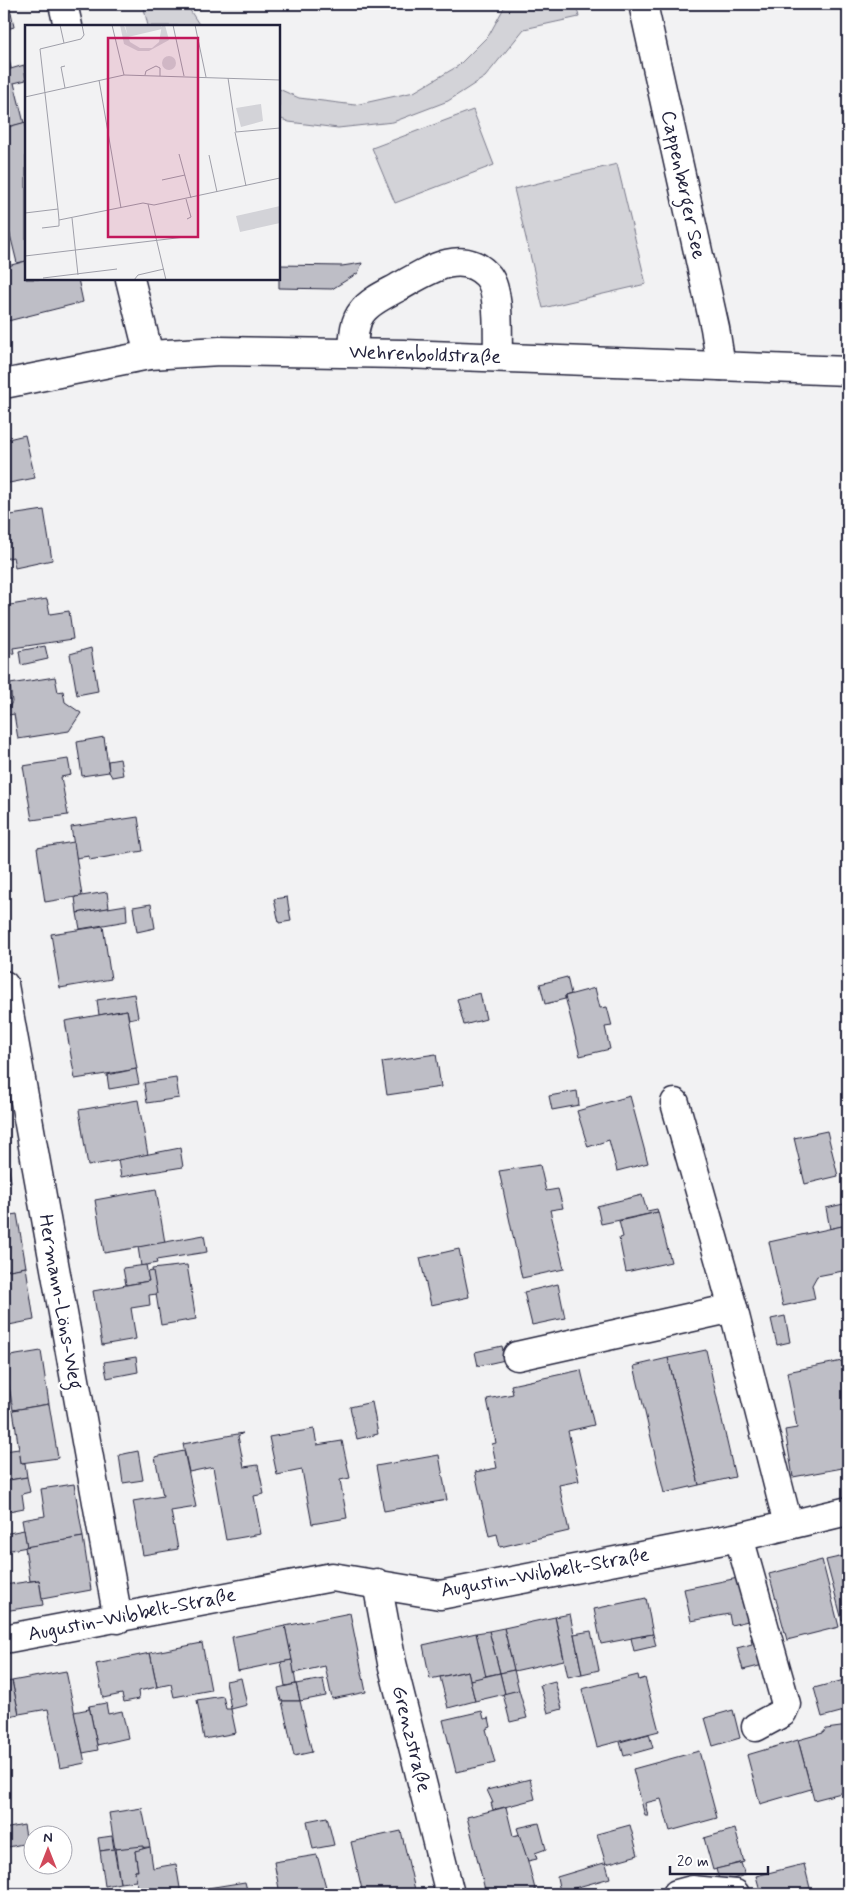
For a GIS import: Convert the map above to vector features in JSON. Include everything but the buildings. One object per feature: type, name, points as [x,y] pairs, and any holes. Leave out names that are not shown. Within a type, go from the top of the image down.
[{"type":"street","points":[[63,4],[68,25]]},
{"type":"street","name":"Cappenberger See","points":[[643,4],[721,366]]},
{"type":"street","points":[[353,352],[356,324],[362,311],[378,299],[439,264],[457,262],[473,265],[487,275],[495,290],[498,357]]},
{"type":"street","points":[[130,280],[149,355]]},
{"type":"street","name":"Wehrenboldstraße","points":[[4,384],[149,355],[220,351],[353,352],[848,371]]},
{"type":"street","name":"Hermann-Löns-Weg","points":[[4,985],[118,1619]]},
{"type":"street","points":[[676,1103],[733,1308],[788,1524]]},
{"type":"street","points":[[517,1356],[733,1308]]},
{"type":"street","name":"Augustin-Wibbelt-Straße","points":[[4,1640],[332,1577],[440,1595],[739,1537],[848,1511]]},
{"type":"street","points":[[739,1537],[786,1704],[782,1713],[756,1727]]},
{"type":"street","name":"Grenzstraße","points":[[377,1584],[392,1663],[450,1894]]},
{"type":"street","points":[[677,1894],[692,1890],[735,1894]]},
{"type":"shaded area","points":[[143,4],[186,4],[199,25],[148,25]]},
{"type":"shaded area","points":[[506,4],[576,4],[579,17],[524,29],[485,77],[448,101],[393,122],[338,128],[289,122],[280,118],[280,89],[299,98],[355,105],[414,92],[458,66],[489,35]]},
{"type":"shaded area","points":[[473,110],[494,165],[395,203],[372,148]]},
{"type":"shaded area","points":[[617,164],[646,284],[543,308],[514,189]]}]
